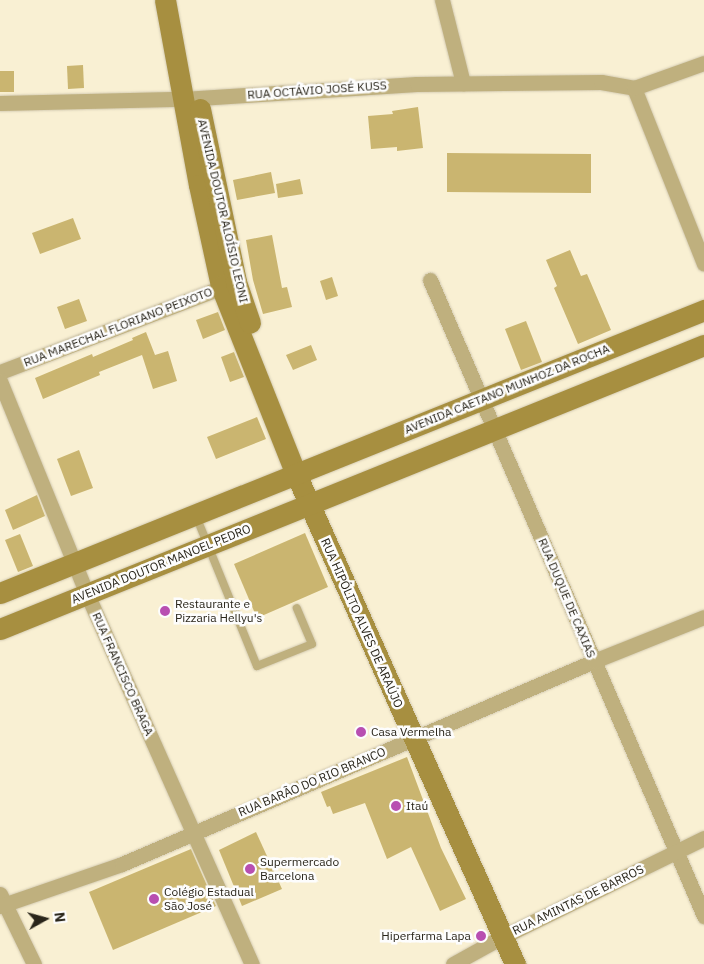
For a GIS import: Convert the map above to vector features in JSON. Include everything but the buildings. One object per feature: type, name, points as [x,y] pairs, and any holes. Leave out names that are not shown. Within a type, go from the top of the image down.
[{"type":"main road","name":"AVENIDA DOUTOR ALOÍSIO LEONI","points":[[165,0],[190,98],[229,284],[252,329],[302,471],[315,502]]},
{"type":"main road","name":"AVENIDA DOUTOR ALOÍSIO LEONI","points":[[179,0],[190,98]]},
{"type":"main road","name":"AVENIDA CAETANO MUNHOZ DA ROCHA","points":[[302,471],[703,311]]},
{"type":"main road","points":[[315,502],[704,345]]},
{"type":"main road","points":[[0,593],[302,471]]},
{"type":"main road","name":"AVENIDA DOUTOR MANOEL PEDRO","points":[[0,629],[315,502]]},
{"type":"main road","name":"RUA HIPÓLITO ALVES DE ARAÚJO","points":[[315,502],[414,738],[515,964]]},
{"type":"street","points":[[442,0],[463,83]]},
{"type":"street","points":[[704,63],[634,88],[704,264]]},
{"type":"street","name":"RUA OCTÁVIO JOSÉ KUSS","points":[[0,102],[190,98],[417,84],[601,82],[634,88]]},
{"type":"street","name":"RUA DUQUE DE CAXIAS","points":[[430,280],[704,916]]},
{"type":"street","name":"RUA MARECHAL FLORIANO PEIXOTO","points":[[0,372],[229,284]]},
{"type":"street","name":"RUA FRANCISCO BRAGA","points":[[0,381],[87,594],[196,833],[252,964]]},
{"type":"street","name":"RUA BARÃO DO RIO BRANCO","points":[[2,901],[122,864],[594,661],[704,617]]},
{"type":"street","name":"RUA AMINTAS DE BARROS","points":[[453,964],[502,937],[704,838]]},
{"type":"street","points":[[2,901],[34,964]]},
{"type":"lane","points":[[195,514],[257,666],[312,644],[297,608]]},
{"type":"place","name":"Restaurante e Pizzaria Hellyu's","points":[[165,611]]},
{"type":"place","name":"Casa Vermelha","points":[[361,732]]},
{"type":"place","name":"Itaú","points":[[396,806]]},
{"type":"place","name":"Supermercado Barcelona","points":[[250,869]]},
{"type":"place","name":"Colégio Estadual São José","points":[[154,899]]},
{"type":"place","name":"Hiperfarma Lapa","points":[[481,936]]}]
